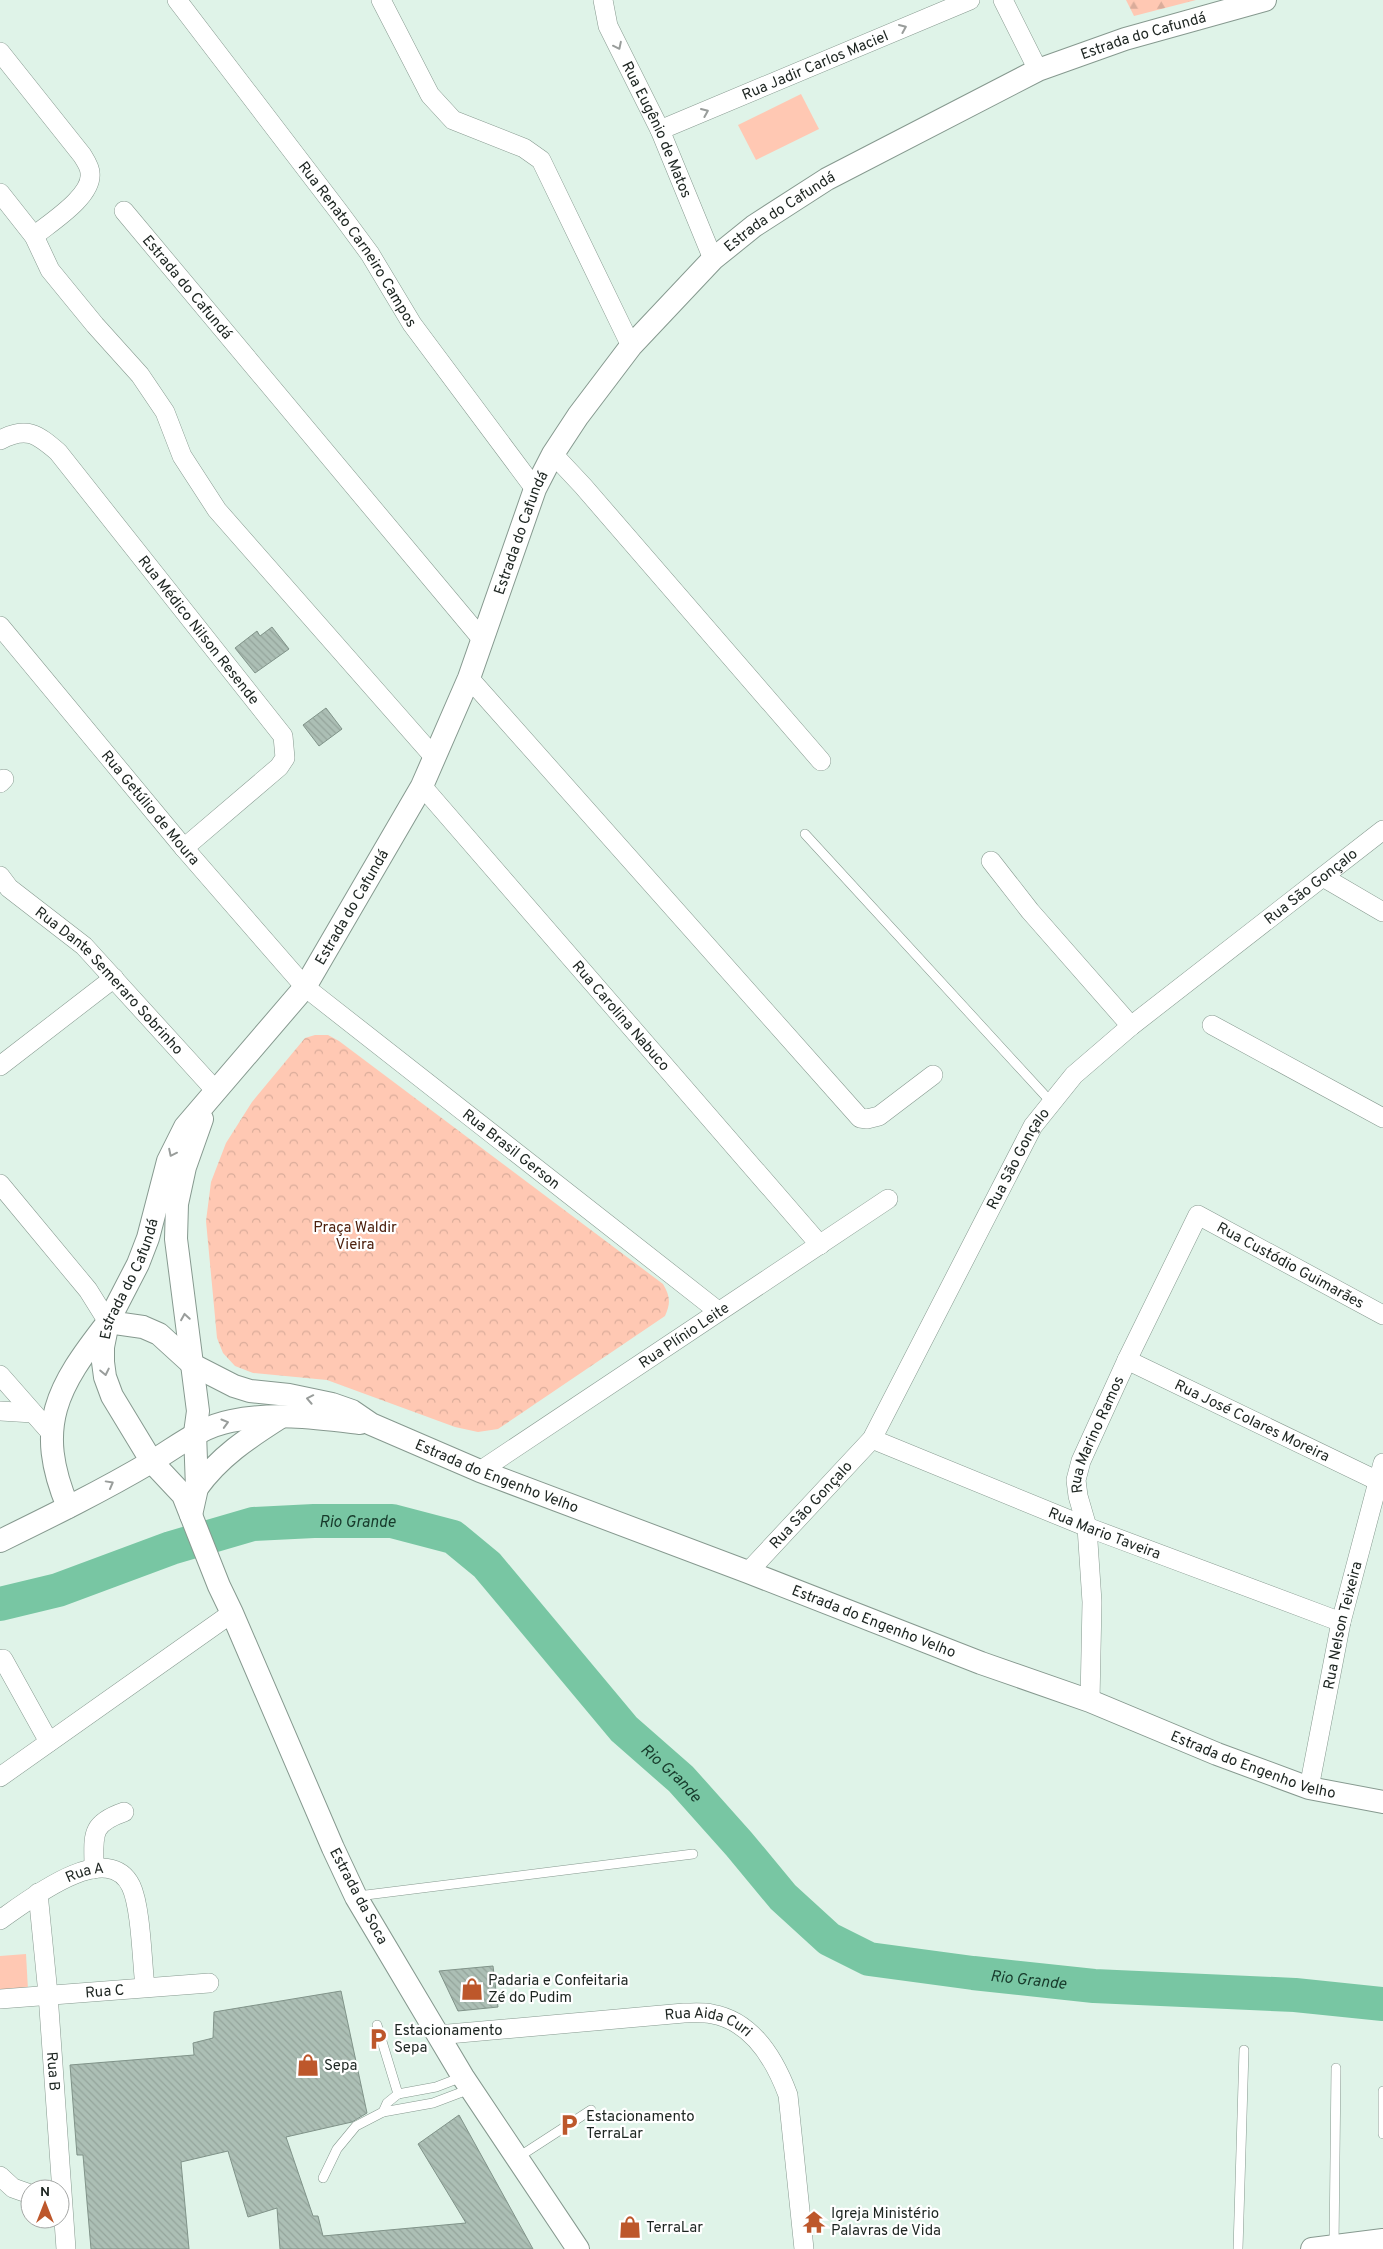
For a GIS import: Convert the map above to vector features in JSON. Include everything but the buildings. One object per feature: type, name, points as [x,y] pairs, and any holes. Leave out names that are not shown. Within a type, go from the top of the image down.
[{"type":"street","name":"Rua Renato Carneiro Campos","points":[[177,0],[370,254],[412,324],[535,489]]},
{"type":"street","points":[[381,0],[430,95],[453,120],[524,148],[541,160],[631,346]]},
{"type":"street","name":"Rua Eugênio de Matos","points":[[604,0],[608,26],[660,130],[713,258]]},
{"type":"street","name":"Rua Jadir Carlos Maciel","points":[[660,130],[970,0]]},
{"type":"street","points":[[1003,0],[1038,70]]},
{"type":"street","name":"Estrada do Cafundá","points":[[152,1462],[112,1396],[105,1377],[102,1347],[108,1322],[142,1256],[168,1161],[185,1127],[306,987],[422,786],[469,678],[481,638],[535,489],[553,454],[578,416],[631,346],[713,258],[754,226],[827,179],[1038,70],[1125,40],[1265,0]]},
{"type":"street","points":[[0,52],[82,155],[90,171],[90,183],[84,194],[34,236]]},
{"type":"street","points":[[0,193],[34,236],[50,270],[95,325],[140,375],[165,412],[182,456],[217,510],[435,758]]},
{"type":"street","name":"Estrada do Cafundá","points":[[124,211],[481,638]]},
{"type":"street","name":"Rua Médico Nilson Resende","points":[[0,440],[24,432],[38,435],[58,452],[283,736],[285,758],[279,767],[184,848]]},
{"type":"street","points":[[553,454],[583,486],[821,761]]},
{"type":"street","name":"Rua Getúlio de Moura","points":[[0,626],[184,848],[306,987]]},
{"type":"street","points":[[469,678],[860,1118],[867,1119],[879,1116],[933,1075]]},
{"type":"street","name":"Rua Carolina Nabuco","points":[[422,786],[820,1244]]},
{"type":"street","name":"Rua São Gonçalo","points":[[748,1572],[872,1439],[1033,1126],[1051,1102],[1074,1076],[1131,1026],[1383,830]]},
{"type":"street","points":[[991,861],[1030,911],[1131,1026]]},
{"type":"street","points":[[1324,877],[1383,912]]},
{"type":"street","name":"Rua Dante Semeraro Sobrinho","points":[[3,887],[84,946],[114,978],[212,1095]]},
{"type":"street","points":[[0,1066],[114,978]]},
{"type":"street","name":"Rua Brasil Gerson","points":[[306,987],[718,1311]]},
{"type":"street","points":[[1212,1025],[1383,1118]]},
{"type":"street","name":"Estrada do Cafundá","points":[[195,1433],[198,1411],[193,1365],[177,1263],[177,1204],[185,1167],[212,1095]]},
{"type":"street","points":[[0,1184],[88,1290],[108,1322],[87,1348],[67,1380],[56,1406],[51,1433],[52,1453],[59,1486],[68,1507]]},
{"type":"street","name":"Rua Plínio Leite","points":[[480,1471],[888,1199]]},
{"type":"street","name":"Rua Custódio Guimarães","points":[[1198,1215],[1383,1315]]},
{"type":"street","name":"Rua Marino Ramos","points":[[1090,1701],[1092,1602],[1087,1527],[1078,1496],[1076,1480],[1081,1461],[1127,1360],[1198,1215]]},
{"type":"street","name":"Estrada do Engenho Velho","points":[[108,1322],[143,1327],[159,1334],[193,1365],[234,1386],[250,1391],[289,1395],[332,1404],[352,1411],[371,1424],[480,1471],[748,1572],[981,1663],[1090,1701],[1217,1754],[1309,1788],[1383,1802]]},
{"type":"street","name":"Rua José Colares Moreira","points":[[1127,1360],[1380,1472]]},
{"type":"street","points":[[0,1375],[51,1433]]},
{"type":"street","points":[[0,1411],[33,1413]]},
{"type":"street","points":[[196,1488],[222,1458],[241,1442],[281,1417]]},
{"type":"street","name":"Estrada do Engenho Velho","points":[[0,1541],[152,1462],[195,1433],[232,1420],[302,1417],[371,1424]]},
{"type":"street","points":[[194,1523],[196,1488],[195,1433]]},
{"type":"street","name":"Rua Mario Taveira","points":[[872,1439],[1087,1527],[1341,1622]]},
{"type":"street","name":"Estrada da Soca","points":[[152,1462],[183,1495],[219,1586],[356,1897],[436,2035],[578,2249]]},
{"type":"street","name":"Rua Nelson Teixeira","points":[[1309,1788],[1341,1622],[1380,1472]]},
{"type":"street","points":[[0,1777],[232,1613]]},
{"type":"street","points":[[3,1659],[49,1742]]},
{"type":"street","points":[[94,1869],[96,1830],[100,1824],[124,1812]]},
{"type":"street","name":"Rua A","points":[[0,1920],[38,1893],[69,1875],[94,1869],[113,1869],[125,1876],[131,1887],[137,1911],[145,1987]]},
{"type":"street","name":"Rua B","points":[[38,1893],[48,1994],[60,2179]]},
{"type":"street","name":"Rua C","points":[[0,1999],[209,1983]]},
{"type":"street","name":"Rua Aida Curi","points":[[436,2035],[684,2013],[712,2014],[737,2024],[763,2045],[781,2075],[788,2095],[804,2249]]},
{"type":"street","points":[[0,2176],[13,2188],[20,2190]]},
{"type":"street","name":"Rua B","points":[[64,2229],[66,2249]]},
{"type":"street","points":[[1312,2249],[1383,2240]]},
{"type":"lane","points":[[805,834],[1051,1102]]},
{"type":"lane","points":[[356,1897],[693,1854]]},
{"type":"lane","points":[[377,2025],[398,2094]]},
{"type":"lane","points":[[1238,2249],[1244,2050]]},
{"type":"lane","points":[[1334,2246],[1336,2068]]},
{"type":"lane","points":[[383,2112],[387,2103],[398,2094],[467,2083]]},
{"type":"lane","points":[[323,2178],[336,2149],[356,2126],[383,2112],[433,2103],[467,2083]]},
{"type":"lane","points":[[1383,2091],[1383,2134]]},
{"type":"lane","points":[[517,2159],[592,2110]]},
{"type":"green space","points":[[1126,0],[1196,0],[1134,16]]},
{"type":"green space","points":[[801,94],[819,129],[756,160],[738,125]]},
{"type":"green space","name":"Praça Waldir Vieira","points":[[315,1035],[328,1035],[339,1041],[663,1284],[669,1300],[665,1316],[498,1429],[478,1432],[455,1427],[327,1380],[253,1373],[235,1366],[223,1353],[217,1338],[206,1221],[211,1182],[226,1143],[252,1102],[305,1038]]},
{"type":"green space","points":[[26,1954],[28,1990],[0,1992],[0,1956]]},
{"type":"waterway","name":"Rio Grande","points":[[0,1604],[58,1590],[171,1548],[253,1524],[314,1521],[392,1521],[453,1537],[487,1565],[624,1729],[681,1779],[783,1897],[829,1939],[869,1959],[973,1973],[1094,1986],[1295,1995],[1383,2004]]},
{"type":"place","name":"Padaria e Confeitaria Zé do Pudim","points":[[472,1989]]},
{"type":"place","name":"Estacionamento Sepa","points":[[378,2039]]},
{"type":"place","name":"Sepa","points":[[308,2065]]},
{"type":"place","name":"Estacionamento TerraLar","points":[[569,2125]]},
{"type":"place","name":"Igreja Ministério Palavras de Vida","points":[[814,2222]]},
{"type":"place","name":"TerraLar","points":[[630,2227]]}]
